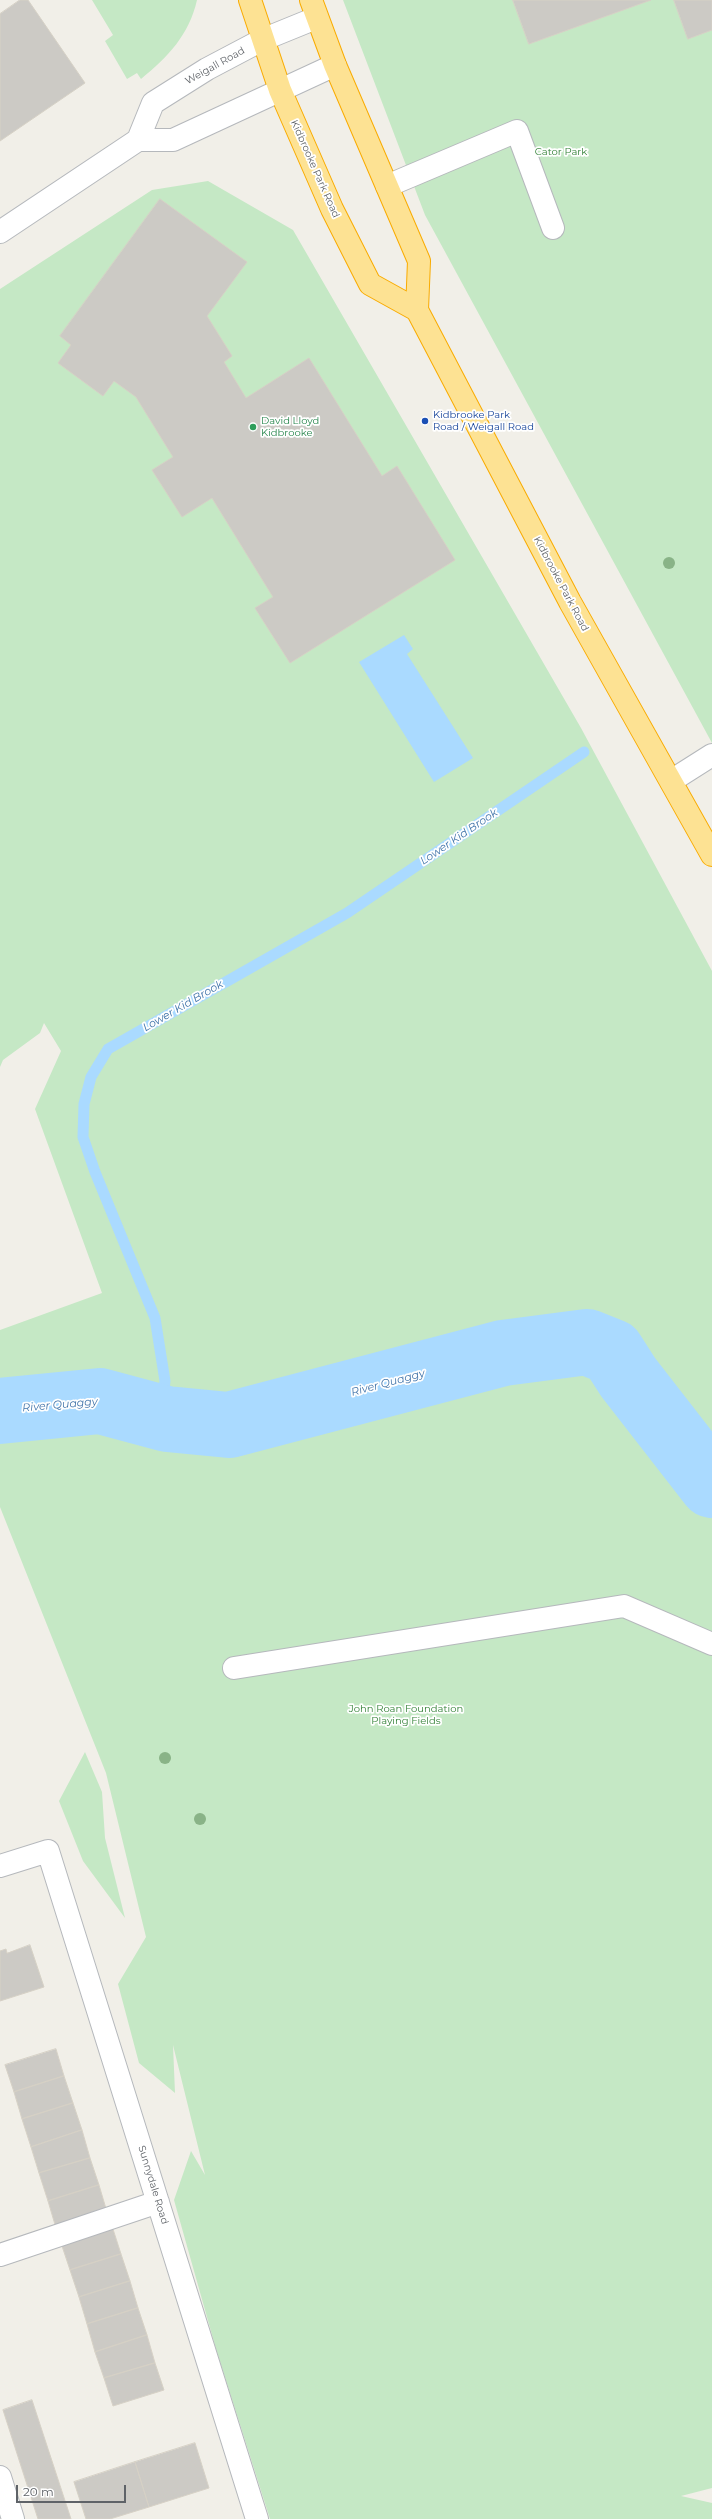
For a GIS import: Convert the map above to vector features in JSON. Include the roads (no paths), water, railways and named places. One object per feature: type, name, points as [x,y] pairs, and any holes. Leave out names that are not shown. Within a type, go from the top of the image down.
[{"type":"highway","name":"Kidbrooke Park Road","points":[[250,0],[262,40],[280,90],[332,209],[370,284],[417,310],[570,602],[712,854]]},
{"type":"highway","points":[[314,9],[335,66],[420,261],[417,310]]},
{"type":"street","name":"Weigall Road","points":[[138,140],[153,103],[206,69],[262,40],[314,9]]},
{"type":"street","points":[[0,232],[138,140],[173,140],[335,66]]},
{"type":"street","points":[[387,186],[517,130],[553,228]]},
{"type":"street","points":[[671,781],[712,755]]},
{"type":"street","points":[[234,1668],[624,1606],[712,1644]]},
{"type":"street","name":"Sunnydale Road","points":[[0,1866],[48,1851],[257,2519]]},
{"type":"street","points":[[0,2255],[158,2202]]},
{"type":"street","points":[[0,2477],[13,2519]]},
{"type":"water","points":[[404,635],[413,649],[407,654],[473,758],[434,782],[359,662]]},
{"type":"waterway","name":"Lower Kid Brook","points":[[161,1417],[165,1381],[155,1318],[95,1172],[83,1137],[84,1104],[91,1077],[108,1049],[347,913],[584,752]]},
{"type":"waterway","name":"River Quaggy","points":[[0,1411],[100,1401],[167,1419],[229,1425],[503,1353],[587,1342],[612,1352],[628,1377],[712,1485]]},
{"type":"place","name":"Kidbrooke Park Road / Weigall Road","points":[[425,421]]},
{"type":"place","name":"David Lloyd Kidbrooke","points":[[253,427]]},
{"type":"park label","name":"Cator Park","points":[[561,152]]},
{"type":"park label","name":"John Roan Foundation Playing Fields","points":[[406,1714]]}]
